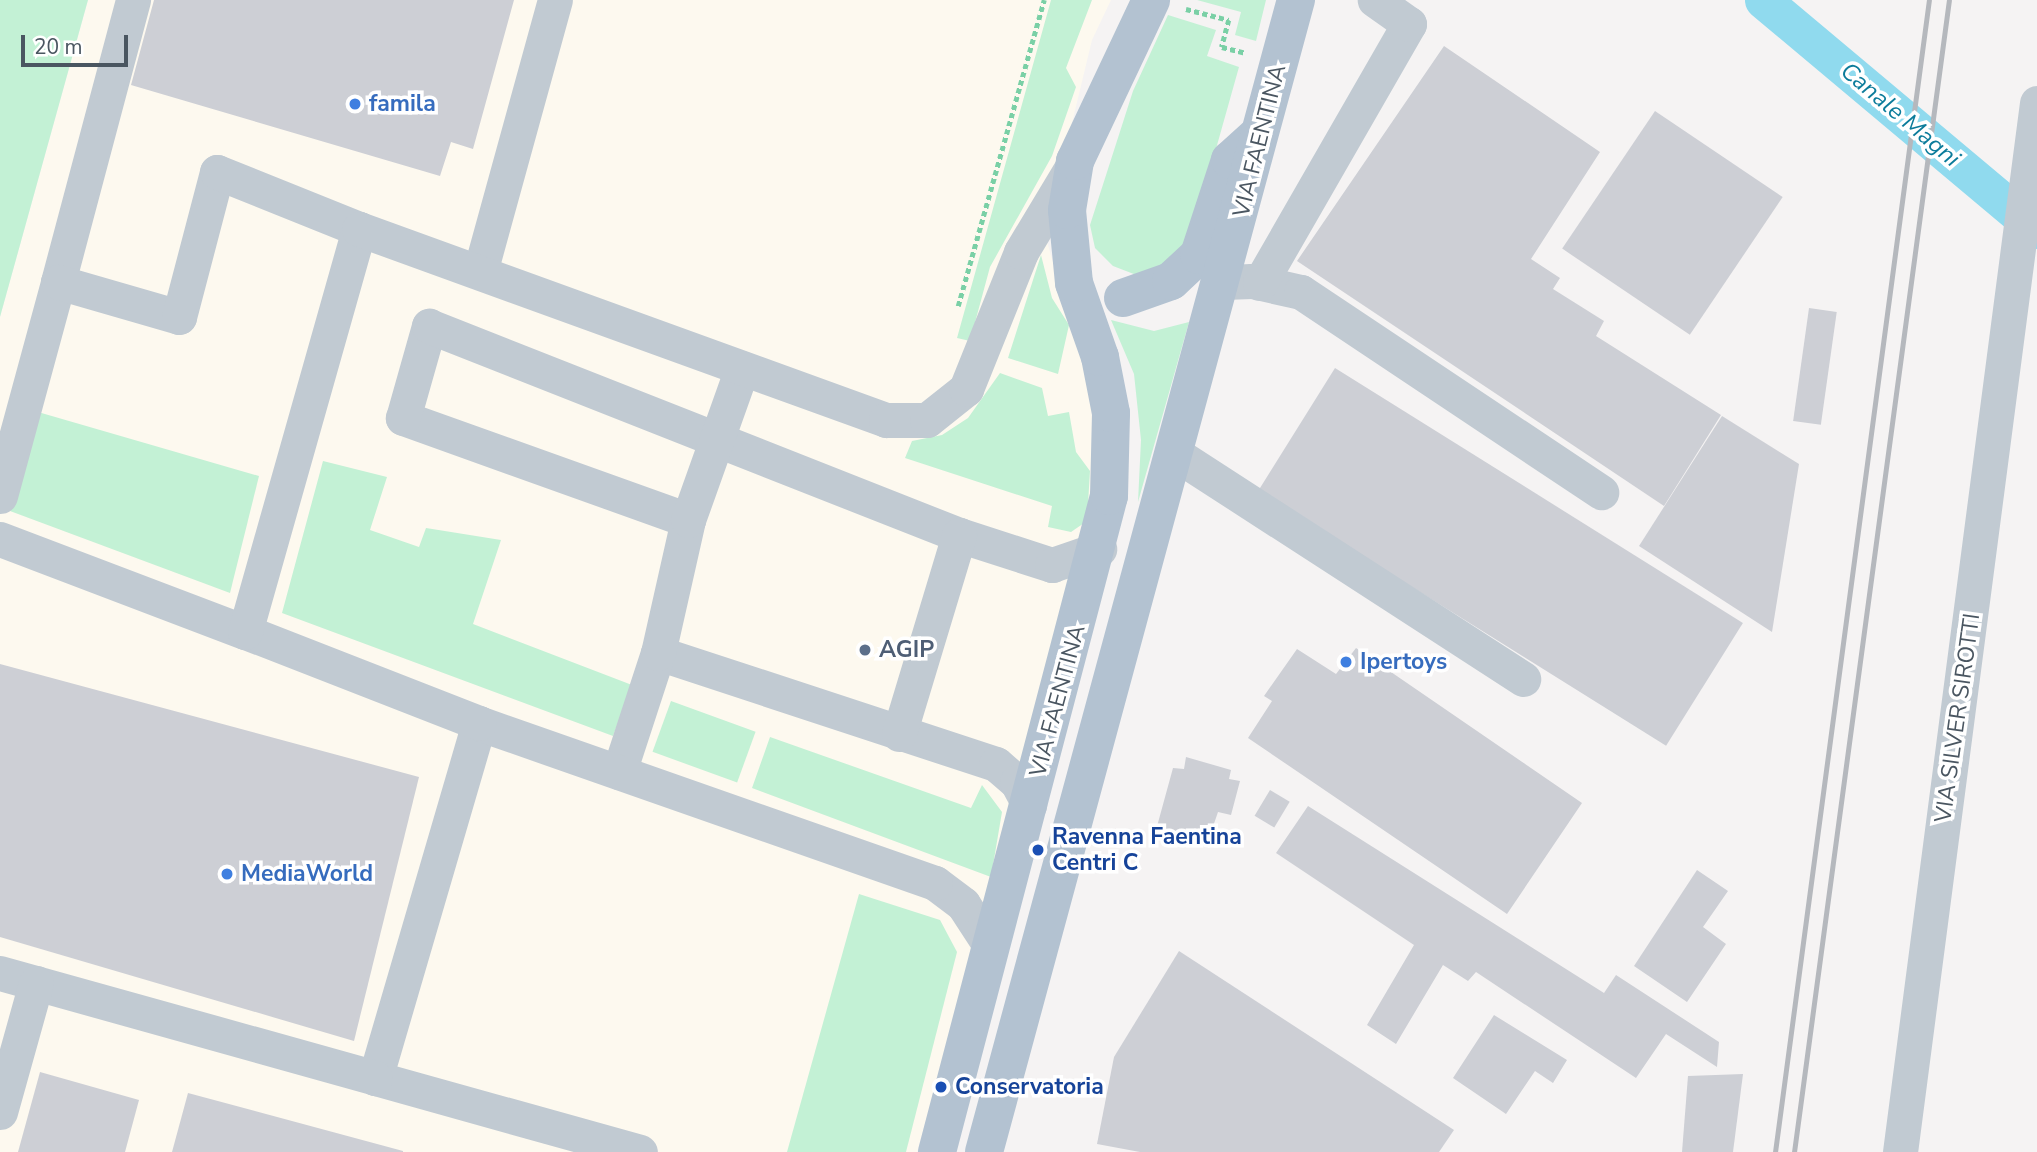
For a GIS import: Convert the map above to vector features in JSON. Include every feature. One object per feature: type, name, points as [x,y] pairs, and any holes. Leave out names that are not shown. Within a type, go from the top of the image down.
[{"type":"main road","points":[[1075,161],[1080,121],[1122,0]]},
{"type":"main road","name":"VIA FAENTINA","points":[[984,1152],[1174,453],[1242,282],[1262,132],[1296,0]]},
{"type":"main road","name":"VIA FAENTINA","points":[[937,1152],[1099,549],[1109,496],[1111,413],[1066,247],[1075,161],[1164,3]]},
{"type":"main road","points":[[1124,298],[1171,281],[1199,255],[1230,160],[1262,132]]},
{"type":"main road","points":[[1066,247],[1101,287],[1124,298],[1178,302],[1242,282]]},
{"type":"lane","points":[[0,496],[133,0]]},
{"type":"lane","points":[[480,271],[555,0]]},
{"type":"lane","points":[[1375,0],[1409,24],[1242,282],[1301,292],[1601,492]]},
{"type":"lane","name":"VIA SILVER SIROTTI","points":[[1900,1152],[2037,103]]},
{"type":"lane","points":[[58,282],[179,317],[217,172],[359,229],[886,420],[927,420],[967,389],[1021,252],[1075,161]]},
{"type":"lane","points":[[245,632],[359,229]]},
{"type":"lane","points":[[688,520],[403,418],[429,326],[959,535],[1052,565],[1099,549]]},
{"type":"lane","points":[[619,772],[658,653],[688,520],[715,437],[742,368]]},
{"type":"lane","points":[[1174,453],[1523,678]]},
{"type":"lane","points":[[899,734],[959,535]]},
{"type":"lane","points":[[0,539],[479,723],[950,891],[991,947]]},
{"type":"lane","points":[[658,653],[996,764],[1017,782],[1030,805]]},
{"type":"lane","points":[[375,1078],[479,723]]},
{"type":"lane","points":[[0,972],[639,1152]]},
{"type":"lane","points":[[0,1112],[36,983]]},
{"type":"path","points":[[956,313],[1044,0]]},
{"type":"path","points":[[1164,3],[1229,20],[1222,47],[1280,63]]},
{"type":"shaded area","points":[[88,0],[1111,0],[1092,40],[1045,235],[1092,395],[1091,536],[917,1152],[0,1152],[0,317]]},
{"type":"green space","points":[[0,0],[88,0],[0,317]]},
{"type":"green space","points":[[1051,0],[1092,0],[1066,68],[1076,87],[1052,156],[990,267],[970,341],[957,338]]},
{"type":"green space","points":[[1197,0],[1266,0],[1256,41],[1235,35],[1241,12]]},
{"type":"green space","points":[[1168,15],[1216,30],[1207,56],[1239,67],[1187,252],[1139,276],[1113,266],[1095,248],[1090,225],[1133,91]]},
{"type":"green space","points":[[1041,255],[1052,298],[1069,325],[1058,374],[1008,358]]},
{"type":"green space","points":[[1111,320],[1154,331],[1189,322],[1138,502],[1141,440],[1134,374]]},
{"type":"green space","points":[[1000,373],[1042,388],[1048,416],[1069,412],[1076,452],[1090,471],[1087,521],[1071,532],[1048,527],[1052,506],[905,458],[912,441],[942,435],[968,418]]},
{"type":"green space","points":[[38,412],[259,476],[230,593],[10,511]]},
{"type":"green space","points":[[323,461],[387,477],[370,530],[419,547],[426,528],[501,540],[473,624],[632,685],[613,736],[282,613]]},
{"type":"green space","points":[[671,701],[756,732],[737,783],[653,752]]},
{"type":"green space","points":[[770,737],[971,808],[982,785],[1002,812],[991,877],[752,788]]},
{"type":"green space","points":[[859,894],[940,920],[957,952],[906,1152],[787,1152]]},
{"type":"building","points":[[154,0],[514,0],[473,149],[451,142],[440,176],[131,85]]},
{"type":"building","points":[[1444,46],[1600,152],[1531,259],[1560,278],[1553,289],[1604,321],[1596,336],[1721,415],[1664,506],[1297,261]]},
{"type":"building","points":[[1655,111],[1783,197],[1690,335],[1562,249]]},
{"type":"building","points":[[1809,308],[1837,312],[1821,425],[1793,421]]},
{"type":"building","points":[[1335,368],[1743,623],[1666,746],[1258,491]]},
{"type":"building","points":[[1722,416],[1799,464],[1772,632],[1639,546]]},
{"type":"building","points":[[1356,648],[1582,803],[1507,914],[1248,738],[1272,701],[1264,696],[1297,649],[1336,674]]},
{"type":"building","points":[[0,664],[419,777],[354,1041],[0,937]]},
{"type":"building","points":[[1186,757],[1231,770],[1229,779],[1240,781],[1231,815],[1218,812],[1207,844],[1156,830],[1173,768],[1184,769]]},
{"type":"building","points":[[1270,790],[1290,802],[1274,828],[1255,816]]},
{"type":"building","points":[[1308,806],[1604,993],[1616,975],[1719,1042],[1717,1067],[1666,1034],[1636,1078],[1476,972],[1468,981],[1443,965],[1396,1044],[1367,1025],[1414,945],[1276,853]]},
{"type":"building","points":[[1697,870],[1728,891],[1703,927],[1726,944],[1687,1002],[1634,966]]},
{"type":"building","points":[[1179,951],[1454,1130],[1439,1152],[1140,1152],[1097,1144],[1114,1057]]},
{"type":"building","points":[[1494,1015],[1567,1060],[1553,1083],[1535,1071],[1506,1114],[1453,1078]]},
{"type":"building","points":[[40,1072],[139,1100],[125,1152],[18,1152]]},
{"type":"building","points":[[1743,1074],[1733,1152],[1682,1152],[1688,1076]]},
{"type":"building","points":[[188,1093],[403,1151],[403,1152],[172,1152]]},
{"type":"waterway","name":"Canale Magni","points":[[1763,0],[2037,230]]},
{"type":"railway","points":[[1775,1152],[1929,0]]},
{"type":"railway","points":[[1794,1152],[1949,0]]},
{"type":"place","name":"famila","points":[[355,104]]},
{"type":"place","name":"AGIP","points":[[865,650]]},
{"type":"place","name":"Ipertoys","points":[[1346,662]]},
{"type":"place","name":"Ravenna Faentina Centri C","points":[[1038,850]]},
{"type":"place","name":"MediaWorld","points":[[227,874]]},
{"type":"place","name":"Conservatoria","points":[[941,1087]]}]
